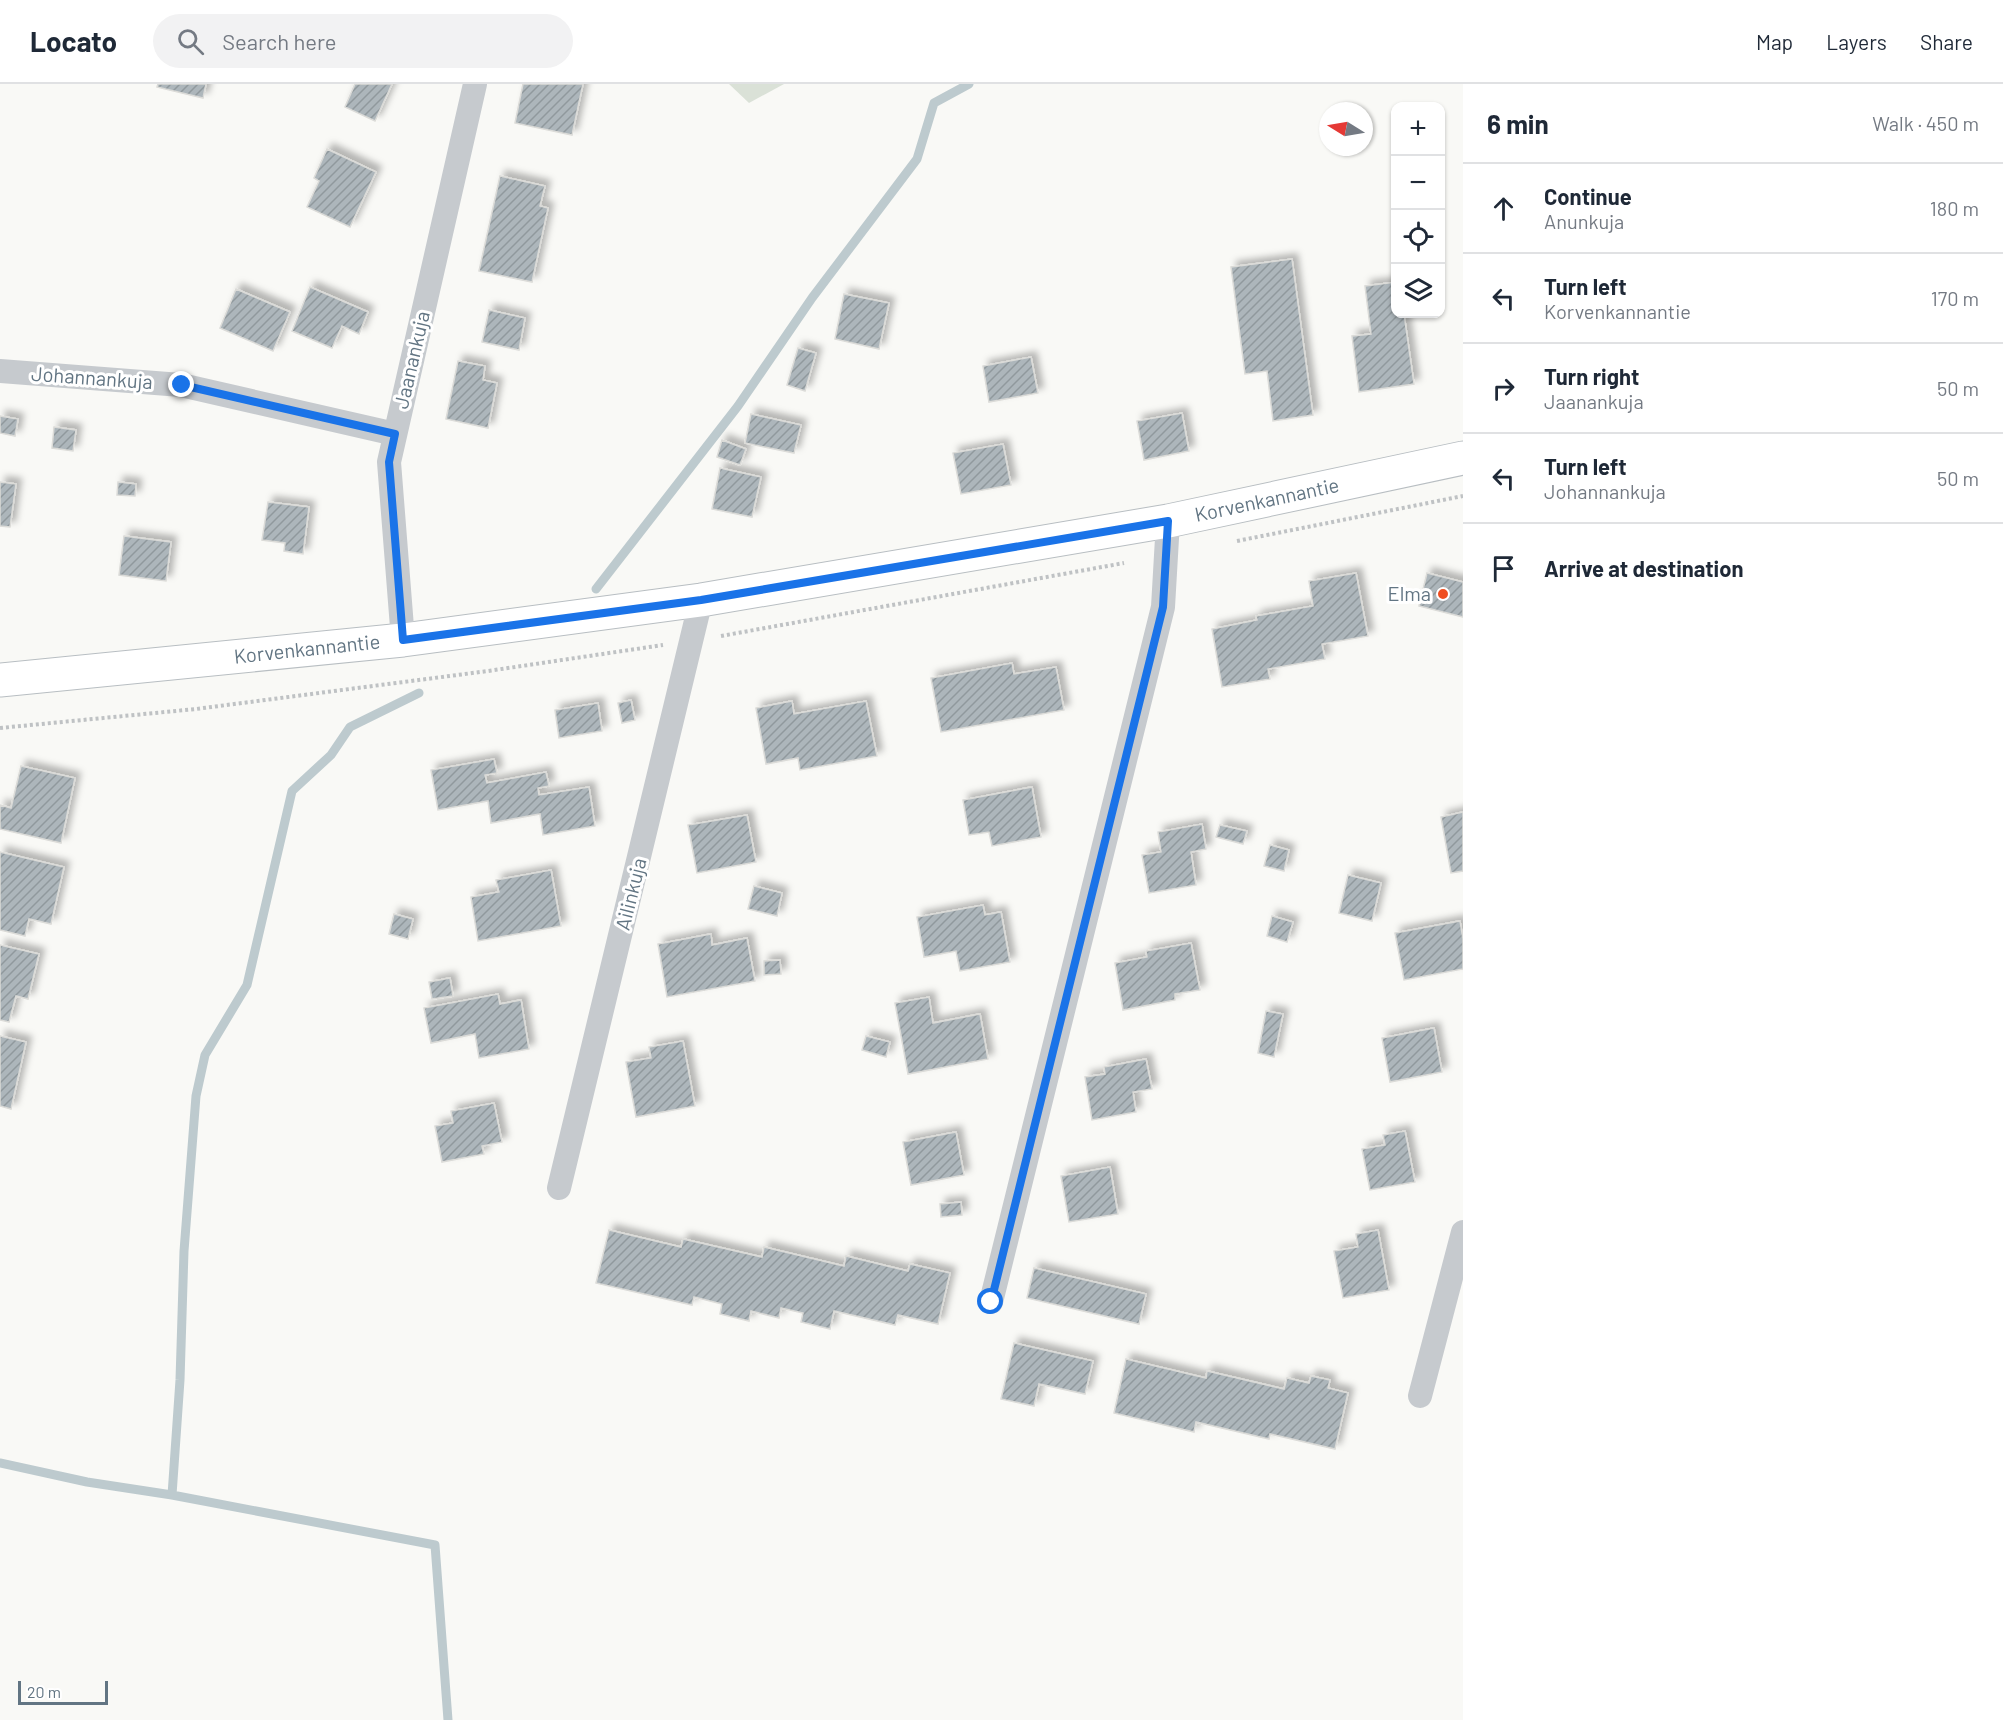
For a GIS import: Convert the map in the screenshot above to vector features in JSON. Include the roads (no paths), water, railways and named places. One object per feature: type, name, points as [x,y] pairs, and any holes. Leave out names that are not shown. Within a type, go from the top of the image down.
[{"type":"main road","name":"Korvenkannantie","points":[[0,680],[403,640],[701,600],[1168,521],[1463,458]]},
{"type":"street","name":"Jaanankuja","points":[[403,640],[389,462],[475,84]]},
{"type":"street","name":"Johannankuja","points":[[0,371],[182,385],[395,434]]},
{"type":"street","points":[[991,1302],[1163,607],[1168,521]]},
{"type":"street","name":"Ailinkuja","points":[[559,1188],[701,600]]},
{"type":"street","points":[[1420,1396],[1463,1232]]},
{"type":"waterway","points":[[596,589],[738,406],[812,298],[917,159],[934,103],[969,84]]},
{"type":"waterway","points":[[172,1495],[180,1380],[184,1251],[196,1096],[205,1055],[247,985],[292,791],[331,755],[350,727],[419,693]]},
{"type":"waterway","points":[[0,1463],[87,1482],[172,1495],[435,1545],[448,1720]]},
{"type":"place","name":"Elma","points":[[1443,594]]}]
